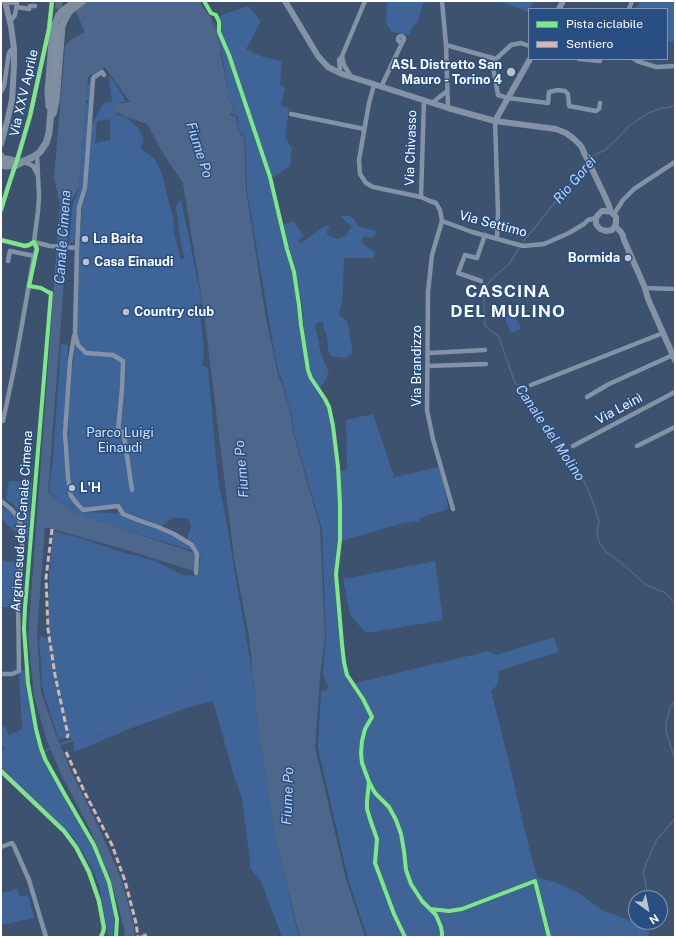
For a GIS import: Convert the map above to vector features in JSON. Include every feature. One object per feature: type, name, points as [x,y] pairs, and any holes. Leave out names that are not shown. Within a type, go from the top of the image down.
[{"type":"main road","points":[[51,122],[48,91],[55,28],[61,12],[76,1]]},
{"type":"main road","points":[[3,161],[23,162],[37,154],[48,138],[56,102],[62,26],[70,11],[83,1]]},
{"type":"street","name":"Via XXV Aprile","points":[[1,210],[30,116],[50,30],[52,1]]},
{"type":"street","points":[[285,1],[318,56],[328,67],[374,85],[495,121],[556,129],[566,133],[581,146],[606,198],[616,232],[624,240],[663,333],[672,344],[674,358],[610,384],[588,397]]},
{"type":"street","points":[[339,72],[339,60],[365,1]]},
{"type":"street","points":[[442,1],[446,45],[448,108]]},
{"type":"street","points":[[1,144],[12,100],[14,66],[14,49],[10,22],[4,3],[17,4],[29,9],[30,6],[35,6]]},
{"type":"street","points":[[10,22],[15,15],[17,4]]},
{"type":"street","points":[[381,87],[403,41]]},
{"type":"street","points":[[528,46],[521,43],[511,45],[496,59],[493,67],[498,95],[508,98],[548,103],[549,92],[558,90],[565,91],[568,94],[569,106],[596,111],[599,109],[600,103]]},
{"type":"street","points":[[446,45],[496,59]]},
{"type":"street","points":[[1,92],[4,86],[9,53],[14,49]]},
{"type":"street","points":[[342,56],[344,65],[351,77]]},
{"type":"street","points":[[497,238],[498,212],[495,121],[529,60]]},
{"type":"street","points":[[590,60],[600,61]]},
{"type":"street","points":[[636,60],[656,68],[675,66]]},
{"type":"street","points":[[104,75],[102,72],[94,77],[85,188],[79,208],[76,248],[75,334],[70,361],[65,434],[68,477],[72,496],[83,510],[118,506],[124,514],[174,534],[192,545],[196,554],[196,574]]},
{"type":"street","name":"Via Settimo","points":[[374,85],[358,160],[360,174],[366,183],[373,187],[421,197],[436,203],[440,210],[442,221],[472,232],[523,246],[544,244],[569,234],[588,220],[596,221]]},
{"type":"street","points":[[432,103],[447,91]]},
{"type":"street","name":"Via Chivasso","points":[[421,197],[424,100]]},
{"type":"street","points":[[291,114],[364,129]]},
{"type":"street","points":[[3,421],[36,249],[34,242],[39,197],[37,154]]},
{"type":"street","points":[[23,162],[33,166],[38,177]]},
{"type":"street","points":[[623,200],[615,225],[609,231],[603,231],[598,227],[596,221],[600,213],[610,212],[634,189],[675,162]]},
{"type":"street","name":"Via Brandizzo","points":[[442,221],[432,255],[428,292],[427,410],[433,439],[453,509]]},
{"type":"street","points":[[481,281],[458,273],[465,255],[477,258],[485,235]]},
{"type":"street","points":[[1,240],[25,246],[34,242],[76,248]]},
{"type":"street","points":[[8,261],[10,251],[34,256]]},
{"type":"street","points":[[645,288],[675,289]]},
{"type":"street","points":[[531,385],[663,333]]},
{"type":"street","points":[[75,334],[78,345],[86,353],[113,355],[123,361],[118,431],[123,432],[124,436],[132,490]]},
{"type":"street","points":[[428,353],[485,350]]},
{"type":"street","points":[[428,366],[486,364]]},
{"type":"street","name":"Via Leinì","points":[[573,446],[675,392]]},
{"type":"street","points":[[637,446],[675,427]]},
{"type":"street","points":[[1,501],[18,517],[21,525],[22,543],[18,600],[19,671],[12,674],[1,674]]},
{"type":"street","points":[[3,773],[64,831],[79,852],[89,872],[99,900],[104,928],[101,937]]},
{"type":"street","points":[[1,847],[12,843],[14,846],[29,880],[46,937]]},
{"type":"green space","points":[[387,1],[427,1],[423,3],[418,21],[412,28],[409,35],[392,32],[386,23]]},
{"type":"green space","points":[[499,1],[534,1],[530,8],[528,8],[528,12]]},
{"type":"green space","points":[[640,1],[675,1],[675,41],[668,41],[668,8],[636,8]]},
{"type":"green space","points":[[248,6],[261,21],[246,49],[263,57],[282,61],[280,85],[285,87],[281,106],[289,108],[285,138],[292,148],[290,166],[274,177],[271,177],[230,54],[222,35],[218,18],[224,14]]},
{"type":"green space","points":[[215,23],[228,55],[268,177],[292,272],[298,305],[306,370],[325,401],[331,422],[339,505],[339,544],[335,576],[341,644],[346,676],[351,684],[489,651],[496,655],[554,637],[559,652],[498,671],[499,679],[496,686],[491,691],[537,877],[555,882],[579,893],[604,911],[628,920],[628,930],[646,930],[649,932],[647,937],[367,937],[348,878],[318,748],[321,691],[329,689],[323,675],[326,635],[322,530],[294,433],[292,415],[275,356],[247,190],[245,137],[241,134],[237,125],[237,116],[231,114],[235,112],[230,100],[226,99],[229,95],[221,49]]},
{"type":"green space","name":"Parco Luigi Einaudi","points":[[110,76],[124,97],[124,100],[127,101],[115,104],[116,112],[118,115],[130,118],[128,119],[138,128],[144,138],[141,149],[155,159],[162,174],[173,218],[174,233],[181,260],[184,258],[176,206],[181,200],[202,302],[199,305],[204,351],[202,365],[208,368],[218,479],[252,671],[258,727],[276,843],[299,937],[282,937],[261,881],[250,868],[242,798],[234,776],[213,701],[186,708],[134,727],[74,752],[73,741],[68,735],[66,738],[58,738],[42,687],[39,639],[41,636],[49,639],[49,576],[53,531],[152,560],[183,575],[194,576],[199,569],[201,559],[200,557],[195,557],[194,551],[118,528],[71,511],[49,492],[61,344],[68,345],[63,443],[69,495],[75,506],[83,512],[120,513],[190,544],[187,539],[191,526],[188,519],[174,517],[160,527],[124,513],[120,505],[84,509],[76,502],[72,492],[68,443],[69,401],[76,332],[78,257],[82,206],[88,188],[90,129],[104,103],[112,101],[109,82]],"holes":[[[110,119],[111,140],[95,143],[97,121]]]},
{"type":"green space","points":[[90,82],[92,82],[85,181],[78,208],[74,242],[69,244],[73,203],[79,189],[86,103],[88,103],[88,100],[86,100],[87,85],[90,85]]},
{"type":"green space","points":[[342,215],[349,216],[354,219],[359,227],[377,231],[373,237],[364,237],[361,242],[375,253],[374,258],[344,258],[343,293],[339,313],[340,316],[347,321],[353,354],[345,358],[331,356],[328,351],[328,343],[323,322],[315,325],[321,354],[329,373],[320,389],[313,377],[308,361],[302,305],[297,278],[283,225],[293,221],[304,236],[298,241],[301,244],[327,225],[330,227],[327,230],[327,234],[338,239],[345,236],[352,227],[341,217]]},
{"type":"green space","points":[[512,310],[521,329],[511,333],[503,314]]},
{"type":"green space","points":[[373,414],[394,476],[391,478],[439,467],[448,506],[447,509],[427,515],[421,518],[418,522],[414,521],[399,524],[345,540],[341,539],[342,524],[339,470],[345,470],[347,467],[346,420]]},
{"type":"green space","points":[[9,481],[32,482],[28,538],[25,538],[23,520],[17,509],[12,503],[6,500]]},
{"type":"green space","points":[[1,506],[13,513],[18,522],[20,534],[13,530],[1,518]]},
{"type":"green space","points":[[1,561],[18,562],[15,607],[1,607]]},
{"type":"green space","points":[[435,561],[443,620],[366,633],[350,615],[343,579]]},
{"type":"green space","points":[[26,670],[34,723],[43,760],[94,848],[109,886],[115,910],[113,937],[108,935],[99,885],[89,863],[74,838],[1,767],[1,753],[5,749],[1,745],[1,729],[5,726],[9,735],[22,729],[19,672]]},
{"type":"green space","points":[[17,889],[20,897],[28,895],[34,918],[1,925],[1,893]]},
{"type":"water","points":[[71,1],[201,1],[201,5],[211,18],[215,28],[221,50],[220,52],[229,95],[226,99],[230,100],[234,112],[230,114],[231,116],[236,116],[237,126],[241,136],[244,137],[246,190],[265,313],[278,375],[291,416],[293,432],[320,527],[325,636],[320,677],[315,748],[346,879],[365,937],[300,937],[276,843],[258,727],[249,636],[234,558],[204,313],[183,183],[164,155],[147,124],[116,112],[115,104],[130,102],[105,67],[88,77],[79,187],[70,203],[48,492],[71,511],[195,553],[194,571],[45,527],[37,634],[41,692],[57,738],[71,771],[99,828],[122,881],[134,926],[135,937],[125,937],[124,928],[110,877],[91,832],[62,776],[47,741],[34,696],[28,636],[60,204],[54,178],[65,46],[70,40],[85,32]]},
{"type":"waterway","name":"Rio Gorei","points":[[590,160],[593,156],[605,150],[629,126],[648,113],[675,106]]},
{"type":"waterway","name":"Rio Gorei","points":[[523,242],[587,163]]},
{"type":"waterway","name":"Canale del Molino","points":[[519,248],[509,264],[485,287],[485,326],[499,337],[515,383],[520,386],[525,394],[537,419],[550,436],[558,442],[585,483],[599,522],[597,533],[599,542],[606,552],[623,564],[646,585],[666,593],[672,602]]},
{"type":"waterway","name":"Canale del Molino","points":[[674,611],[675,615]]},
{"type":"waterway","points":[[59,745],[73,740],[87,730],[123,727],[138,720],[149,712],[169,713],[180,708],[210,673],[230,679],[243,677],[254,673]]},
{"type":"waterway","name":"Canale del Molino","points":[[675,700],[670,708],[666,723],[666,731],[675,760]]},
{"type":"waterway","points":[[1,766],[29,758],[52,748]]},
{"type":"waterway","name":"Canale del Molino","points":[[647,890],[643,873],[646,863],[657,839],[675,819]]},
{"type":"waterway","name":"Canale del Molino","points":[[639,937],[640,930]]},
{"type":"tunnel","points":[[58,19],[59,1]]},
{"type":"marked path","points":[[52,529],[46,578],[48,629],[55,675],[68,735],[67,738]]},
{"type":"marked path","points":[[66,752],[112,845],[125,881],[136,923],[138,937]]},
{"type":"cycle path","points":[[1,210],[30,116],[49,29],[52,1]]},
{"type":"cycle path","points":[[204,1],[211,13],[216,15],[219,22],[219,32],[229,55],[270,177],[294,272],[308,370],[311,378],[329,407],[333,426],[338,467],[340,504],[340,540],[336,574],[344,662],[347,675],[363,699],[372,717],[365,729],[362,741],[362,763],[375,793],[389,807],[396,820],[401,834],[406,870],[411,884],[422,901],[436,915],[441,927],[442,937]]},
{"type":"cycle path","name":"Argine sud del Canale Cimena","points":[[1,240],[25,246],[34,242],[37,249],[29,286],[41,288],[51,293],[25,608],[24,629],[28,683],[36,729],[45,759],[94,845],[109,882],[117,919],[116,937]]},
{"type":"cycle path","points":[[1,771],[64,831],[76,847],[89,872],[99,901],[104,928],[101,937]]},
{"type":"cycle path","points":[[369,782],[367,809],[377,839],[375,863],[394,914],[405,937]]},
{"type":"cycle path","points":[[430,909],[449,911],[462,909],[535,881],[549,937]]},
{"type":"place","name":"ASL Distretto San Mauro - Torino 4","points":[[511,72]]},
{"type":"place","name":"La Baita","points":[[85,239]]},
{"type":"place","name":"Bormida","points":[[628,258]]},
{"type":"place","name":"Casa Einaudi","points":[[86,262]]},
{"type":"place","name":"Country club","points":[[126,312]]},
{"type":"place","name":"L'H","points":[[72,488]]},
{"type":"district","name":"CASCINA DEL MULINO","points":[[508,302]]},
{"type":"water label","name":"Fiume Po","points":[[199,150]]},
{"type":"water label","name":"Canale Cimena","points":[[63,237]]},
{"type":"water label","name":"Fiume Po","points":[[242,469]]},
{"type":"water label","name":"Fiume Po","points":[[288,796]]}]
